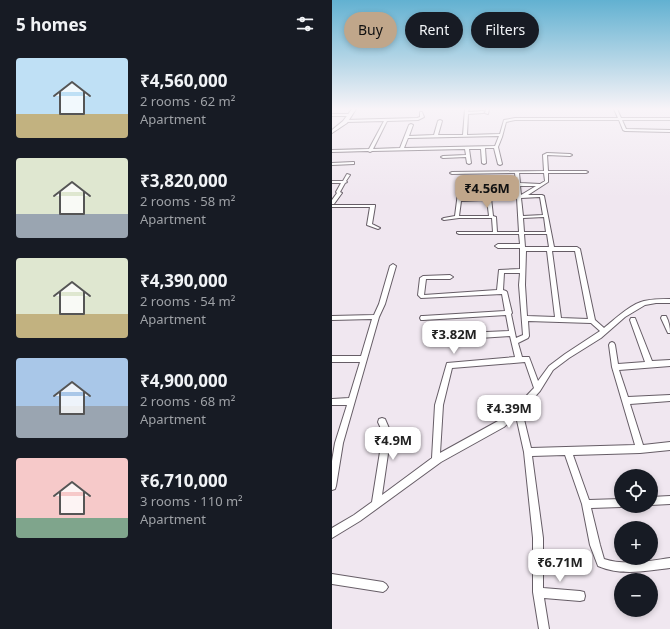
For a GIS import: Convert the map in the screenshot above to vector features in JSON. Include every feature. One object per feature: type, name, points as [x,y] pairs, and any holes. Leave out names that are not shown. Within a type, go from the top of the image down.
[{"type":"street","points":[[370,150],[376,138]]},
{"type":"street","points":[[402,149],[406,138]]},
{"type":"street","points":[[500,138],[496,147],[500,164]]},
{"type":"street","points":[[418,149],[419,143]]},
{"type":"street","points":[[483,147],[484,162]]},
{"type":"street","points":[[332,151],[496,147]]},
{"type":"street","points":[[467,148],[469,163]]},
{"type":"street","points":[[521,196],[546,181],[547,172],[545,155],[570,155]]},
{"type":"street","points":[[443,157],[468,156]]},
{"type":"street","points":[[332,164],[353,163]]},
{"type":"street","points":[[514,342],[526,336],[524,318],[521,196],[517,172]]},
{"type":"street","points":[[452,173],[586,172]]},
{"type":"street","points":[[332,212],[332,205],[340,193],[338,192],[348,175]]},
{"type":"street","points":[[332,182],[345,182]]},
{"type":"street","points":[[484,184],[540,185]]},
{"type":"street","points":[[332,193],[340,193]]},
{"type":"street","points":[[459,217],[457,216],[460,194]]},
{"type":"street","points":[[495,232],[494,217],[491,217],[489,197],[543,196],[558,320]]},
{"type":"street","points":[[459,200],[485,199]]},
{"type":"street","points":[[332,205],[373,206],[369,226],[378,228]]},
{"type":"street","points":[[521,217],[546,216]]},
{"type":"street","points":[[444,219],[459,217],[491,217]]},
{"type":"street","points":[[459,233],[548,233]]},
{"type":"street","points":[[498,246],[577,249],[592,321]]},
{"type":"street","points":[[332,486],[339,443],[376,317],[393,266]]},
{"type":"street","points":[[500,292],[501,271],[523,271]]},
{"type":"street","points":[[450,277],[423,278],[421,295],[424,297],[504,292],[519,359]]},
{"type":"street","points":[[332,533],[376,504],[436,461],[501,424],[518,410],[538,389],[551,368],[604,331],[633,308],[656,301],[670,300]]},
{"type":"street","points":[[423,318],[509,313]]},
{"type":"street","points":[[333,320],[376,317]]},
{"type":"street","points":[[524,318],[592,321],[604,331]]},
{"type":"street","points":[[664,318],[670,331]]},
{"type":"street","points":[[633,320],[650,365]]},
{"type":"street","points":[[464,336],[512,333]]},
{"type":"street","points":[[612,345],[615,367],[640,449]]},
{"type":"street","points":[[332,359],[364,359]]},
{"type":"street","points":[[436,461],[439,404],[449,365],[527,359],[538,389]]},
{"type":"street","points":[[615,367],[670,363]]},
{"type":"street","points":[[625,401],[670,398]]},
{"type":"street","points":[[332,402],[352,401]]},
{"type":"street","points":[[518,410],[528,452],[538,538],[538,592],[544,629]]},
{"type":"street","points":[[376,504],[387,433],[382,422]]},
{"type":"street","points":[[528,452],[670,447]]},
{"type":"street","points":[[568,451],[586,504],[601,563],[607,566],[635,567],[670,563]]},
{"type":"street","points":[[658,501],[670,500]]},
{"type":"street","points":[[586,504],[614,503]]},
{"type":"street","points":[[332,579],[382,587]]},
{"type":"street","points":[[538,592],[580,596]]}]
